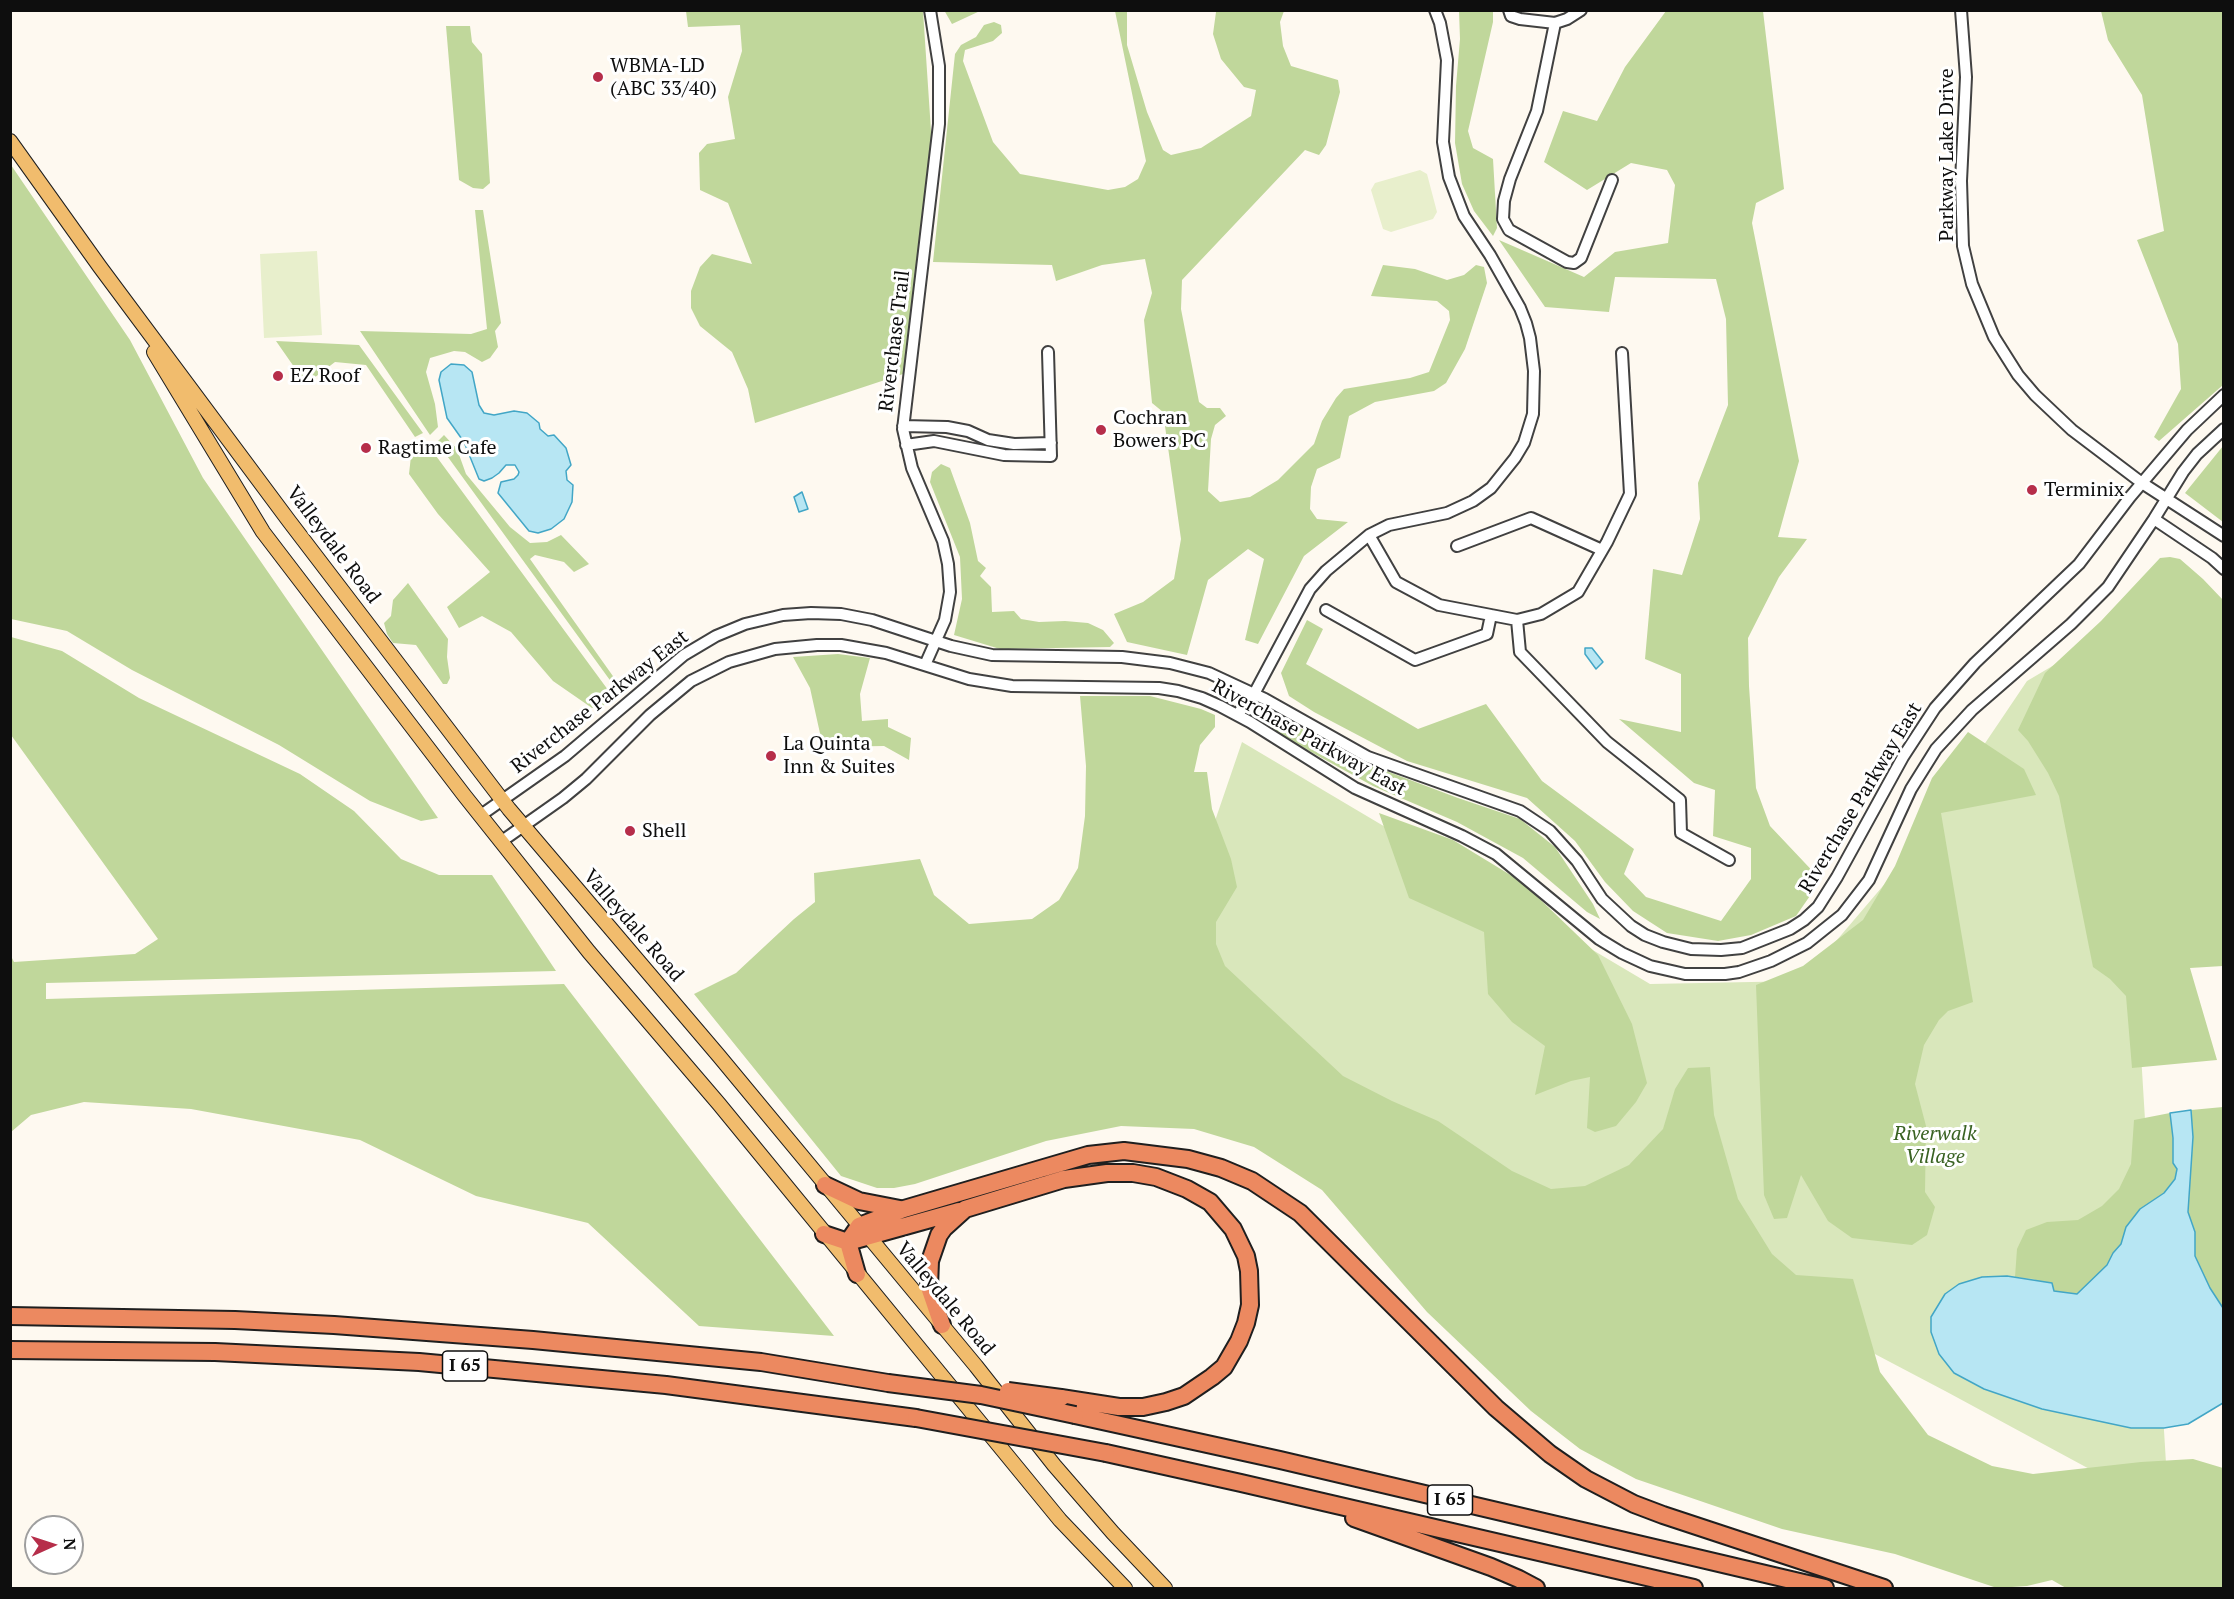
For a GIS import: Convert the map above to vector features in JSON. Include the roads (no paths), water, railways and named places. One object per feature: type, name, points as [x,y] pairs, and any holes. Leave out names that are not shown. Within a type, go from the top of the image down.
[{"type":"highway","points":[[848,1242],[903,1209],[1088,1155],[1124,1151],[1188,1159],[1221,1168],[1252,1181],[1300,1213],[1496,1408],[1550,1454],[1586,1479],[1634,1504],[1663,1515],[1884,1588]]},
{"type":"highway","points":[[864,1232],[965,1209],[1064,1179],[1121,1172],[1156,1177],[1187,1189],[1210,1202],[1233,1229],[1246,1256],[1250,1305],[1239,1341],[1224,1367],[1200,1387],[1185,1396],[1143,1407],[1119,1407],[1013,1391],[981,1395]]},
{"type":"highway","points":[[825,1185],[859,1201],[903,1209]]},
{"type":"highway","points":[[942,1325],[929,1287],[930,1261],[939,1235],[965,1209]]},
{"type":"highway","points":[[824,1234],[848,1242]]},
{"type":"highway","points":[[848,1242],[856,1274]]},
{"type":"highway","name":"I 65","points":[[10,1316],[334,1325],[521,1339],[761,1362],[888,1383],[981,1395],[1280,1460],[1824,1588]]},
{"type":"highway","name":"I 65","points":[[10,1350],[226,1352],[420,1362],[666,1385],[916,1418],[1106,1454],[1694,1588]]},
{"type":"highway","points":[[1327,1503],[1386,1531],[1491,1568],[1536,1588]]},
{"type":"main road","name":"Valleydale Road","points":[[10,141],[100,267],[289,521],[523,827],[719,1056],[942,1325],[1054,1465],[1165,1588]]},
{"type":"main road","name":"Valleydale Road","points":[[100,267],[121,305],[174,384],[262,532],[481,815],[589,952],[719,1104],[856,1274],[1060,1520],[1125,1588]]},
{"type":"street","name":"Riverchase Trail","points":[[925,665],[937,641],[949,603],[950,592],[948,564],[943,541],[912,468],[903,426],[939,124],[941,89],[930,10]]},
{"type":"street","points":[[1237,715],[1254,694],[1310,589],[1326,571],[1369,535],[1389,525],[1447,513],[1473,501],[1491,488],[1524,443],[1534,405],[1534,371],[1530,338],[1520,308],[1491,255],[1464,216],[1449,177],[1443,142],[1447,60],[1436,10]]},
{"type":"street","points":[[1509,10],[1511,15],[1520,19],[1555,23],[1581,10]]},
{"type":"street","name":"Parkway Lake Drive","points":[[1961,10],[1966,77],[1961,181],[1963,246],[1967,267],[1982,313],[2001,350],[2018,375],[2035,395],[2072,430],[2142,483],[2223,536]]},
{"type":"street","points":[[1555,23],[1543,88],[1535,117],[1510,178],[1504,201],[1503,219],[1509,230],[1567,262],[1574,263],[1581,258],[1612,180]]},
{"type":"street","points":[[906,445],[934,441],[1004,455],[1052,456],[1048,352]]},
{"type":"street","points":[[1369,535],[1396,582],[1439,605],[1517,620],[1541,614],[1578,592],[1630,494],[1622,353]]},
{"type":"street","name":"Riverchase Parkway East","points":[[481,815],[565,756],[684,655],[730,629],[783,615],[825,613],[872,620],[963,650],[992,655],[1122,657],[1154,660],[1209,674],[1254,694],[1368,757],[1512,807],[1540,823],[1566,847],[1595,890],[1609,906],[1645,935],[1691,949],[1742,948],[1790,929],[1818,907],[1904,757],[1935,708],[1975,663],[2079,564],[2187,430],[2223,395]]},
{"type":"street","points":[[903,426],[947,427],[968,431],[988,440],[1014,444],[1051,444]]},
{"type":"street","name":"Riverchase Parkway East","points":[[502,841],[586,778],[672,696],[691,681],[729,662],[775,649],[817,645],[869,650],[983,682],[1012,686],[1159,688],[1202,698],[1237,715],[1355,788],[1462,836],[1496,854],[1599,939],[1622,953],[1650,966],[1673,972],[1696,975],[1739,972],[1780,957],[1807,943],[1842,915],[1869,880],[1911,789],[1936,749],[1972,710],[2071,624],[2108,587],[2166,498],[2198,454],[2223,429]]},
{"type":"street","points":[[1457,546],[1531,518],[1602,550]]},
{"type":"street","points":[[2154,519],[2212,558],[2223,569]]},
{"type":"street","points":[[1326,610],[1415,660],[1487,634],[1491,615]]},
{"type":"street","points":[[1517,620],[1520,652],[1607,741],[1680,800],[1681,834],[1729,860]]},
{"type":"water","points":[[451,364],[464,365],[472,372],[479,405],[484,413],[494,415],[514,411],[527,413],[539,423],[540,429],[548,436],[554,435],[566,448],[571,465],[566,471],[567,480],[573,485],[572,502],[564,519],[551,529],[538,533],[529,531],[498,493],[501,482],[514,479],[518,475],[519,472],[515,465],[506,465],[492,478],[484,481],[479,479],[464,442],[447,418],[439,380],[441,372]]},
{"type":"water","points":[[802,492],[808,509],[799,512],[794,497]]},
{"type":"water","points":[[1585,648],[1592,648],[1603,662],[1596,669],[1585,654]]},
{"type":"water","points":[[2191,1110],[2193,1137],[2188,1212],[2195,1232],[2195,1256],[2210,1288],[2223,1308],[2223,1403],[2188,1424],[2164,1428],[2131,1428],[2042,1409],[1984,1389],[1954,1373],[1939,1354],[1931,1332],[1931,1317],[1945,1294],[1959,1284],[1982,1277],[2007,1276],[2052,1283],[2054,1291],[2077,1294],[2107,1265],[2121,1244],[2126,1227],[2140,1209],[2164,1193],[2175,1179],[2177,1169],[2173,1163],[2170,1113]]},
{"type":"place","name":"WBMA-LD (ABC 33/40)","points":[[598,77]]},
{"type":"place","name":"EZ Roof","points":[[278,376]]},
{"type":"place","name":"Cochran Bowers PC","points":[[1101,430]]},
{"type":"place","name":"Ragtime Cafe","points":[[366,448]]},
{"type":"place","name":"Terminix","points":[[2032,490]]},
{"type":"place","name":"La Quinta Inn & Suites","points":[[771,756]]},
{"type":"place","name":"Shell","points":[[630,831]]},
{"type":"park label","name":"Riverwalk Village","points":[[1935,1146]]}]
